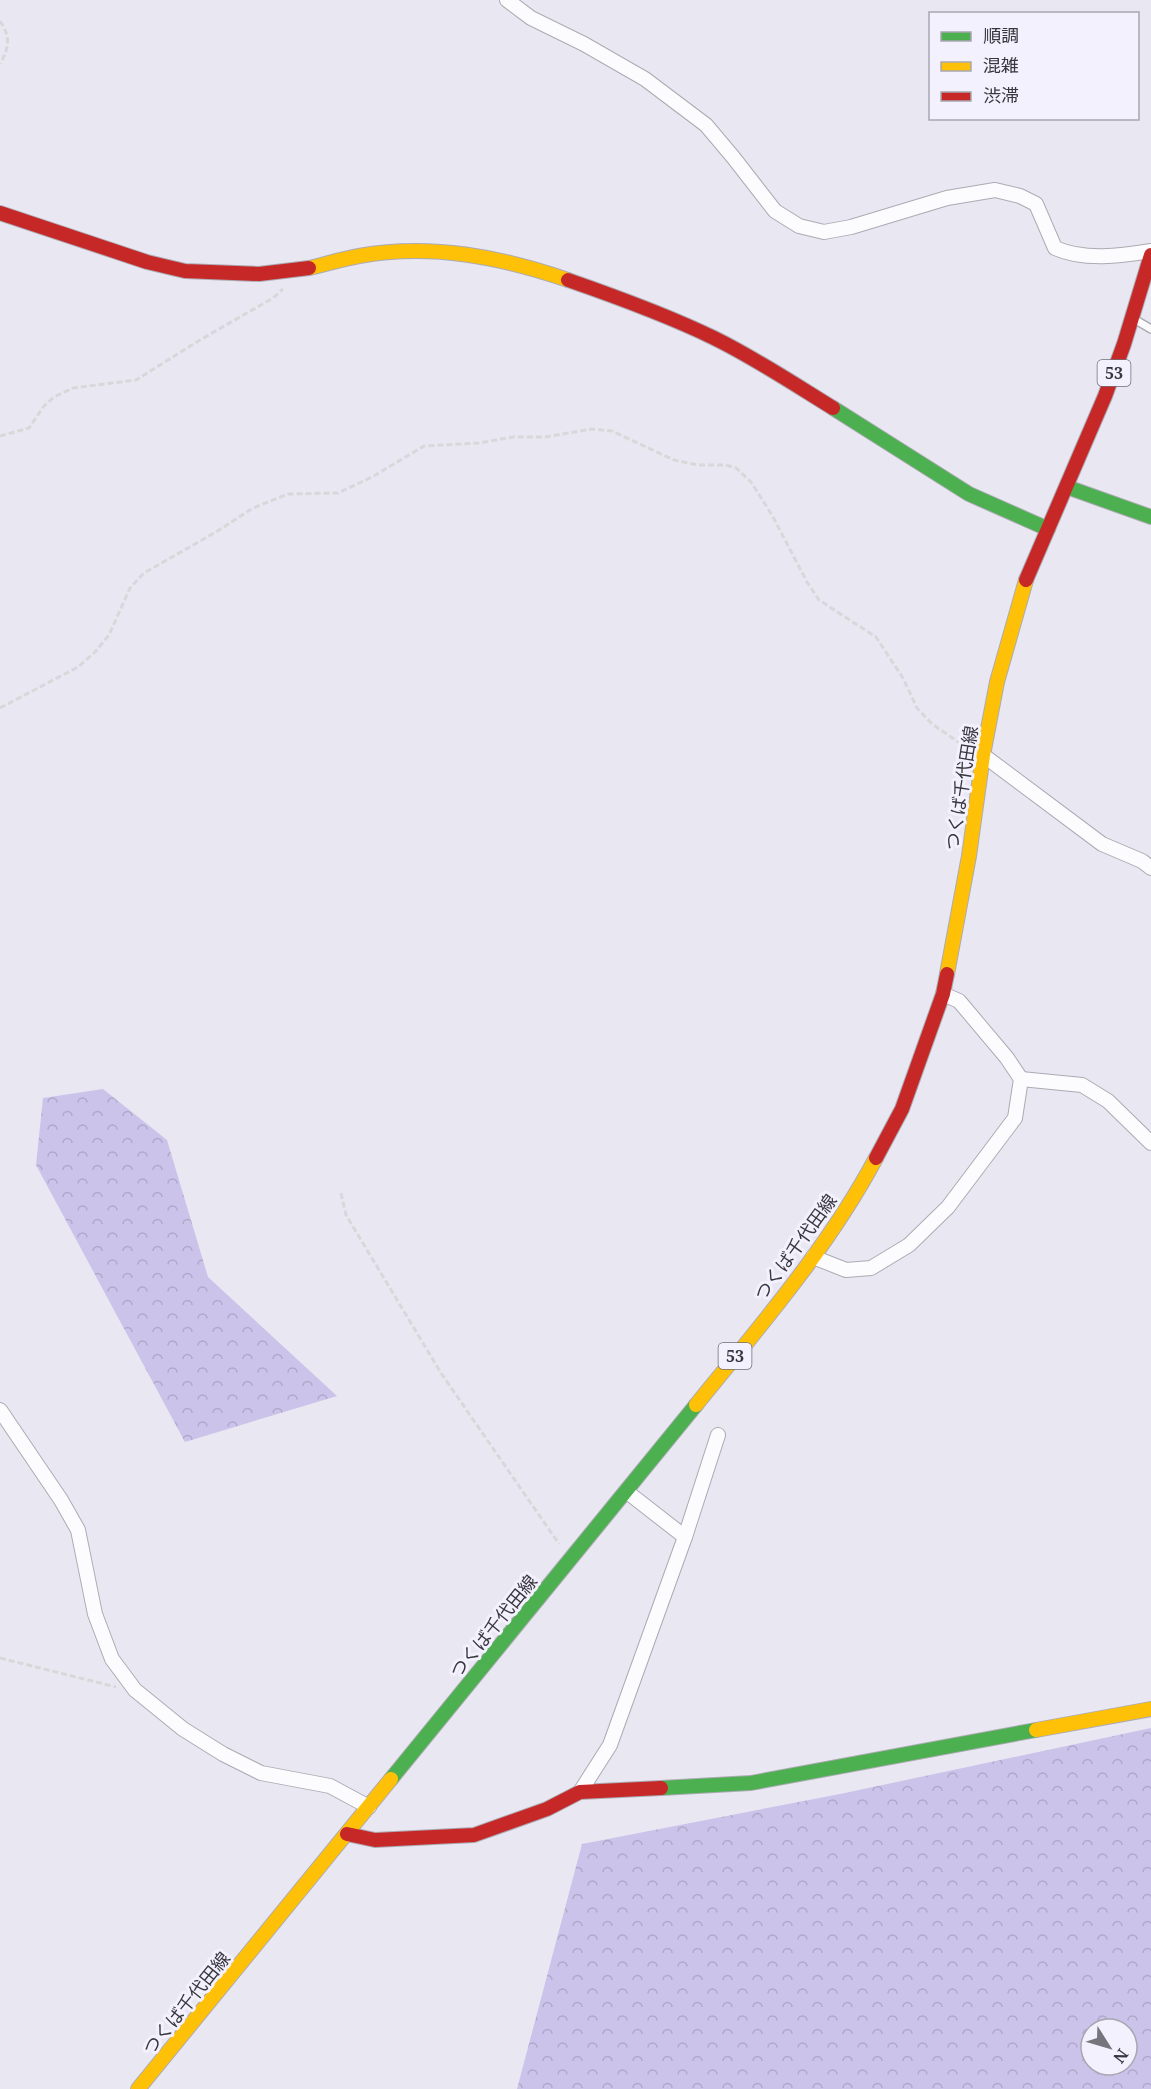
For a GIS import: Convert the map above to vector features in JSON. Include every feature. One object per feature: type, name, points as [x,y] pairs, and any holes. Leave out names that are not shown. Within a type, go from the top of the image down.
[{"type":"main road","points":[[0,213],[147,262],[185,271],[259,274],[297,271],[360,256],[422,251],[489,257],[536,269],[613,296],[714,338],[785,378],[969,494],[1048,529]]},
{"type":"main road","name":"つくば千代田線","points":[[138,2089],[751,1337],[813,1257],[866,1178],[902,1109],[943,994],[969,856],[983,755],[997,681],[1020,598],[1105,396],[1132,318],[1151,253]]},
{"type":"main road","points":[[1067,487],[1151,518]]},
{"type":"main road","points":[[347,1834],[375,1840],[474,1835],[547,1809],[580,1792],[751,1783],[1151,1709]]},
{"type":"street","points":[[507,0],[531,18],[584,44],[645,79],[706,125],[775,212],[799,226],[824,231],[842,228],[947,198],[994,190],[1020,196],[1036,204],[1055,248],[1068,254],[1122,256],[1151,253]]},
{"type":"street","points":[[983,755],[1102,844],[1142,861],[1151,868]]},
{"type":"street","points":[[813,1257],[846,1270],[872,1268],[909,1245],[948,1207],[1015,1118],[1021,1079],[1007,1058],[960,1002],[943,994]]},
{"type":"street","points":[[1021,1079],[1082,1085],[1108,1101],[1151,1143]]},
{"type":"street","points":[[0,1410],[61,1500],[78,1530],[95,1614],[112,1659],[135,1690],[183,1729],[223,1754],[261,1773],[330,1786],[369,1807]]},
{"type":"street","points":[[580,1792],[610,1745],[685,1537],[718,1435]]},
{"type":"street","points":[[626,1491],[685,1537]]},
{"type":"lane","points":[[1132,318],[1151,329]]},
{"type":"path","points":[[0,21],[9,41],[0,64]]},
{"type":"path","points":[[0,436],[29,428],[44,406],[54,397],[73,388],[136,380],[273,298],[290,283],[297,271]]},
{"type":"path","points":[[0,708],[78,667],[95,652],[109,635],[130,588],[144,573],[254,508],[288,494],[338,493],[372,477],[424,446],[479,443],[513,437],[545,437],[592,429],[612,431],[674,460],[698,465],[726,465],[736,468],[752,482],[819,600],[876,637],[903,678],[917,708],[932,723],[961,745],[983,755]]},
{"type":"path","points":[[341,1193],[346,1215],[441,1373],[570,1560]]},
{"type":"path","points":[[0,1658],[109,1686],[135,1690]]},
{"type":"green space","points":[[103,1089],[167,1140],[208,1277],[337,1396],[185,1442],[36,1165],[43,1098]]},
{"type":"green space","points":[[1151,1728],[1151,2089],[517,2089],[582,1844],[840,1794]]},
{"type":"traffic: fast","points":[[833,408],[969,494],[1048,529]]},
{"type":"traffic: fast","points":[[1067,487],[1151,517]]},
{"type":"traffic: fast","points":[[391,1779],[696,1405]]},
{"type":"traffic: fast","points":[[661,1788],[751,1783],[1036,1730]]},
{"type":"traffic: slow","points":[[309,268],[353,257],[386,252],[439,252],[491,259],[568,280]]},
{"type":"traffic: slow","points":[[947,974],[997,682],[1026,580]]},
{"type":"traffic: slow","points":[[696,1405],[815,1255],[876,1158]]},
{"type":"traffic: slow","points":[[1036,1730],[1151,1709]]},
{"type":"traffic: slow","points":[[138,2089],[391,1779]]},
{"type":"traffic: jam","points":[[0,213],[147,262],[185,271],[259,274],[309,268]]},
{"type":"traffic: jam","points":[[1026,580],[1105,396],[1124,344],[1151,255]]},
{"type":"traffic: jam","points":[[568,280],[660,314],[714,338],[833,408]]},
{"type":"traffic: jam","points":[[876,1158],[902,1109],[943,994],[947,974]]},
{"type":"traffic: jam","points":[[347,1834],[375,1840],[474,1835],[547,1809],[580,1792],[661,1788]]}]
